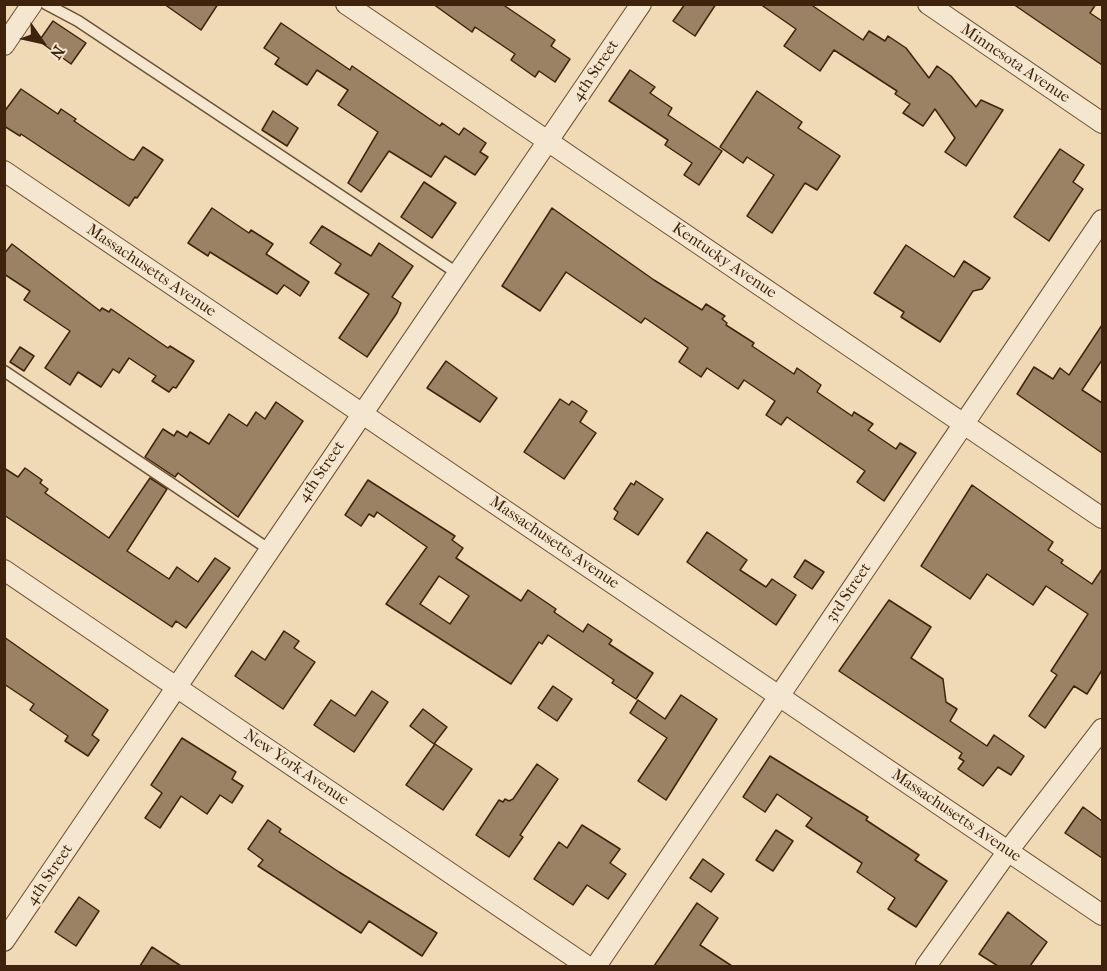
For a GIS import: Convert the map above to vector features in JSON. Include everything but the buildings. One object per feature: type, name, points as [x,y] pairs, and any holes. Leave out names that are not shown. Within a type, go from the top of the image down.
[{"type":"street","points":[[4,45],[32,4]]},
{"type":"street","name":"Kentucky Avenue","points":[[345,4],[1102,518]]},
{"type":"street","name":"4th Street","points":[[4,941],[179,687],[361,413],[641,4]]},
{"type":"street","name":"Minnesota Avenue","points":[[928,4],[1102,123]]},
{"type":"street","name":"Massachusetts Avenue","points":[[4,171],[1102,915]]},
{"type":"street","name":"3rd Street","points":[[596,966],[966,424],[1102,220]]},
{"type":"street","name":"New York Avenue","points":[[4,570],[587,966]]},
{"type":"street","points":[[926,966],[1008,851],[1102,729]]},
{"type":"lane","points":[[46,4],[78,21],[457,273]]},
{"type":"lane","points":[[4,371],[270,550]]}]
